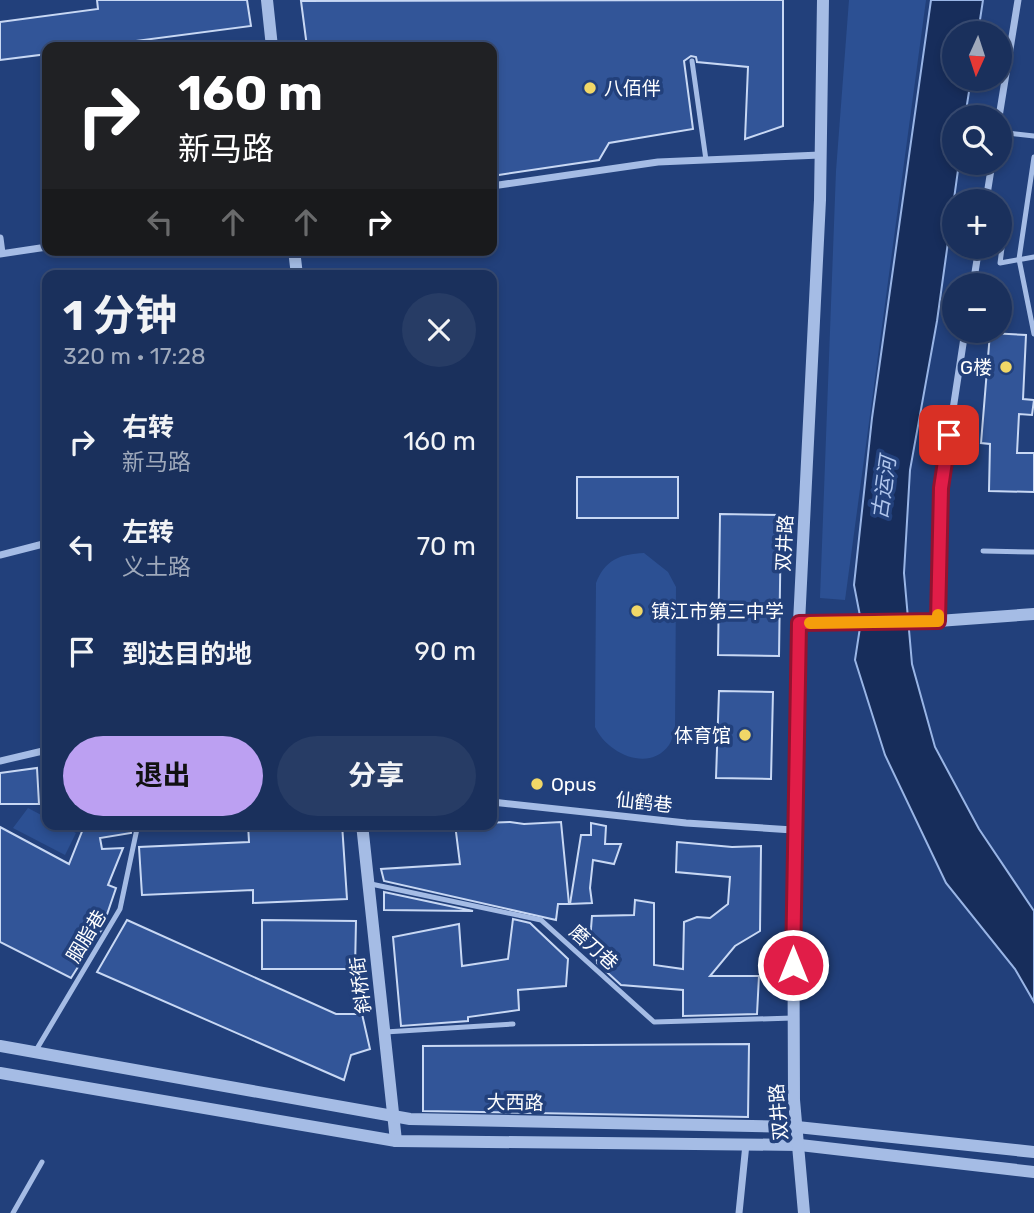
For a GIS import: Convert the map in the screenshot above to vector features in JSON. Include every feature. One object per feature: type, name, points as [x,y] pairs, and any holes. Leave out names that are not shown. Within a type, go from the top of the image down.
[{"type":"street","points":[[267,0],[271,42]]},
{"type":"street","name":"双井路","points":[[804,1213],[794,1101],[793,830],[799,623],[820,155],[823,0]]},
{"type":"street","points":[[1001,105],[1018,0]]},
{"type":"street","points":[[497,185],[658,162],[820,155]]},
{"type":"street","points":[[0,239],[1,253],[42,248]]},
{"type":"street","points":[[938,621],[941,488],[963,343]]},
{"type":"street","points":[[0,555],[42,544]]},
{"type":"street","points":[[799,623],[938,621],[1034,614]]},
{"type":"street","points":[[0,761],[42,751]]},
{"type":"street","name":"仙鹤巷","points":[[497,803],[686,823],[793,830]]},
{"type":"street","name":"斜桥街","points":[[363,830],[396,1141]]},
{"type":"street","name":"大西路","points":[[0,1046],[410,1119],[797,1127],[1029,1151]]},
{"type":"street","points":[[0,1073],[396,1141],[800,1146],[1029,1172]]},
{"type":"street","points":[[738,1213],[746,1144]]},
{"type":"lane","points":[[692,61],[706,160]]},
{"type":"lane","points":[[1012,133],[1034,136]]},
{"type":"lane","points":[[1034,157],[1019,259],[1034,334]]},
{"type":"lane","points":[[1001,259],[1000,263],[1034,257]]},
{"type":"lane","points":[[982,551],[1034,552]]},
{"type":"lane","name":"胭脂巷","points":[[35,1053],[120,909],[137,830]]},
{"type":"lane","name":"磨刀巷","points":[[367,883],[541,920],[654,1022],[793,1018]]},
{"type":"lane","points":[[385,1032],[513,1024]]},
{"type":"lane","points":[[13,1213],[42,1162]]},
{"type":"shaded area","points":[[849,0],[926,0],[845,600],[820,598],[836,171]]},
{"type":"shaded area","points":[[644,553],[668,572],[676,587],[675,729],[670,743],[660,754],[639,759],[608,744],[595,727],[596,583],[604,569],[614,560]]},
{"type":"shaded area","points":[[28,808],[42,815],[42,830],[70,830],[76,833],[65,855],[13,828]]},
{"type":"water","name":"古运河","points":[[931,0],[983,0],[980,21],[942,21],[942,91],[969,91],[967,105],[942,105],[942,175],[957,175],[955,189],[942,189],[942,259],[946,259],[910,470],[904,573],[912,664],[935,747],[979,829],[1034,911],[1034,1002],[1015,969],[946,883],[885,755],[855,660],[861,621],[854,585],[872,418]]},
{"type":"building","points":[[97,0],[247,0],[251,26],[128,42],[42,42],[42,55],[0,60],[0,22],[98,9]]},
{"type":"building","name":"八佰伴","points":[[783,0],[783,126],[745,139],[748,67],[697,62],[696,57],[691,56],[684,61],[693,129],[609,143],[599,160],[497,175],[497,42],[306,42],[301,1]]},
{"type":"building","name":"G楼","points":[[1012,334],[1026,335],[1023,399],[1034,400],[1032,415],[1019,414],[1017,453],[1034,453],[1034,492],[989,491],[990,444],[981,443],[989,343],[1012,343]]},
{"type":"building","points":[[577,477],[678,477],[678,518],[577,518]]},
{"type":"building","points":[[720,514],[781,515],[779,656],[718,655]]},
{"type":"building","name":"体育馆","points":[[719,691],[773,692],[771,779],[716,778]]},
{"type":"building","points":[[37,768],[39,804],[0,804],[0,773]]},
{"type":"building","points":[[497,822],[561,822],[569,904],[558,904],[556,920],[384,881],[381,869],[460,864],[456,830],[497,830]]},
{"type":"building","points":[[591,823],[606,826],[605,844],[621,844],[614,864],[593,860],[590,888],[592,903],[570,904],[581,835],[591,835]]},
{"type":"building","points":[[0,827],[69,864],[83,830],[131,830],[131,833],[100,838],[102,849],[123,848],[108,885],[116,888],[102,929],[71,978],[0,942]]},
{"type":"building","points":[[248,830],[342,830],[347,899],[253,903],[253,890],[142,895],[139,847],[249,842]]},
{"type":"building","points":[[677,842],[732,847],[761,846],[760,931],[735,946],[710,976],[759,976],[757,1014],[683,1016],[683,990],[621,985],[597,963],[596,943],[590,941],[592,916],[634,915],[635,900],[654,903],[654,965],[683,969],[684,922],[697,917],[710,918],[728,904],[730,877],[676,872]]},
{"type":"building","points":[[384,892],[473,911],[384,910]]},
{"type":"building","points":[[513,919],[530,923],[568,959],[566,986],[518,990],[519,1010],[468,1017],[468,1021],[401,1026],[393,937],[459,924],[462,966],[508,959]]},
{"type":"building","points":[[127,920],[336,1014],[362,1014],[370,1049],[351,1055],[344,1080],[97,972]]},
{"type":"building","points":[[262,920],[356,921],[355,969],[262,969]]},
{"type":"building","points":[[749,1044],[748,1117],[423,1111],[423,1046]]},
{"type":"slow traffic","points":[[810,623],[938,621],[938,615]]},
{"type":"place","name":"八佰伴","points":[[590,88]]},
{"type":"place","name":"G楼","points":[[1006,367]]},
{"type":"place","name":"镇江市第三中学","points":[[637,611]]},
{"type":"place","name":"体育馆","points":[[745,735]]},
{"type":"place","name":"Opus","points":[[537,784]]},
{"type":"route","points":[[793,965],[793,830],[799,623],[938,621],[941,488],[949,435]]}]
